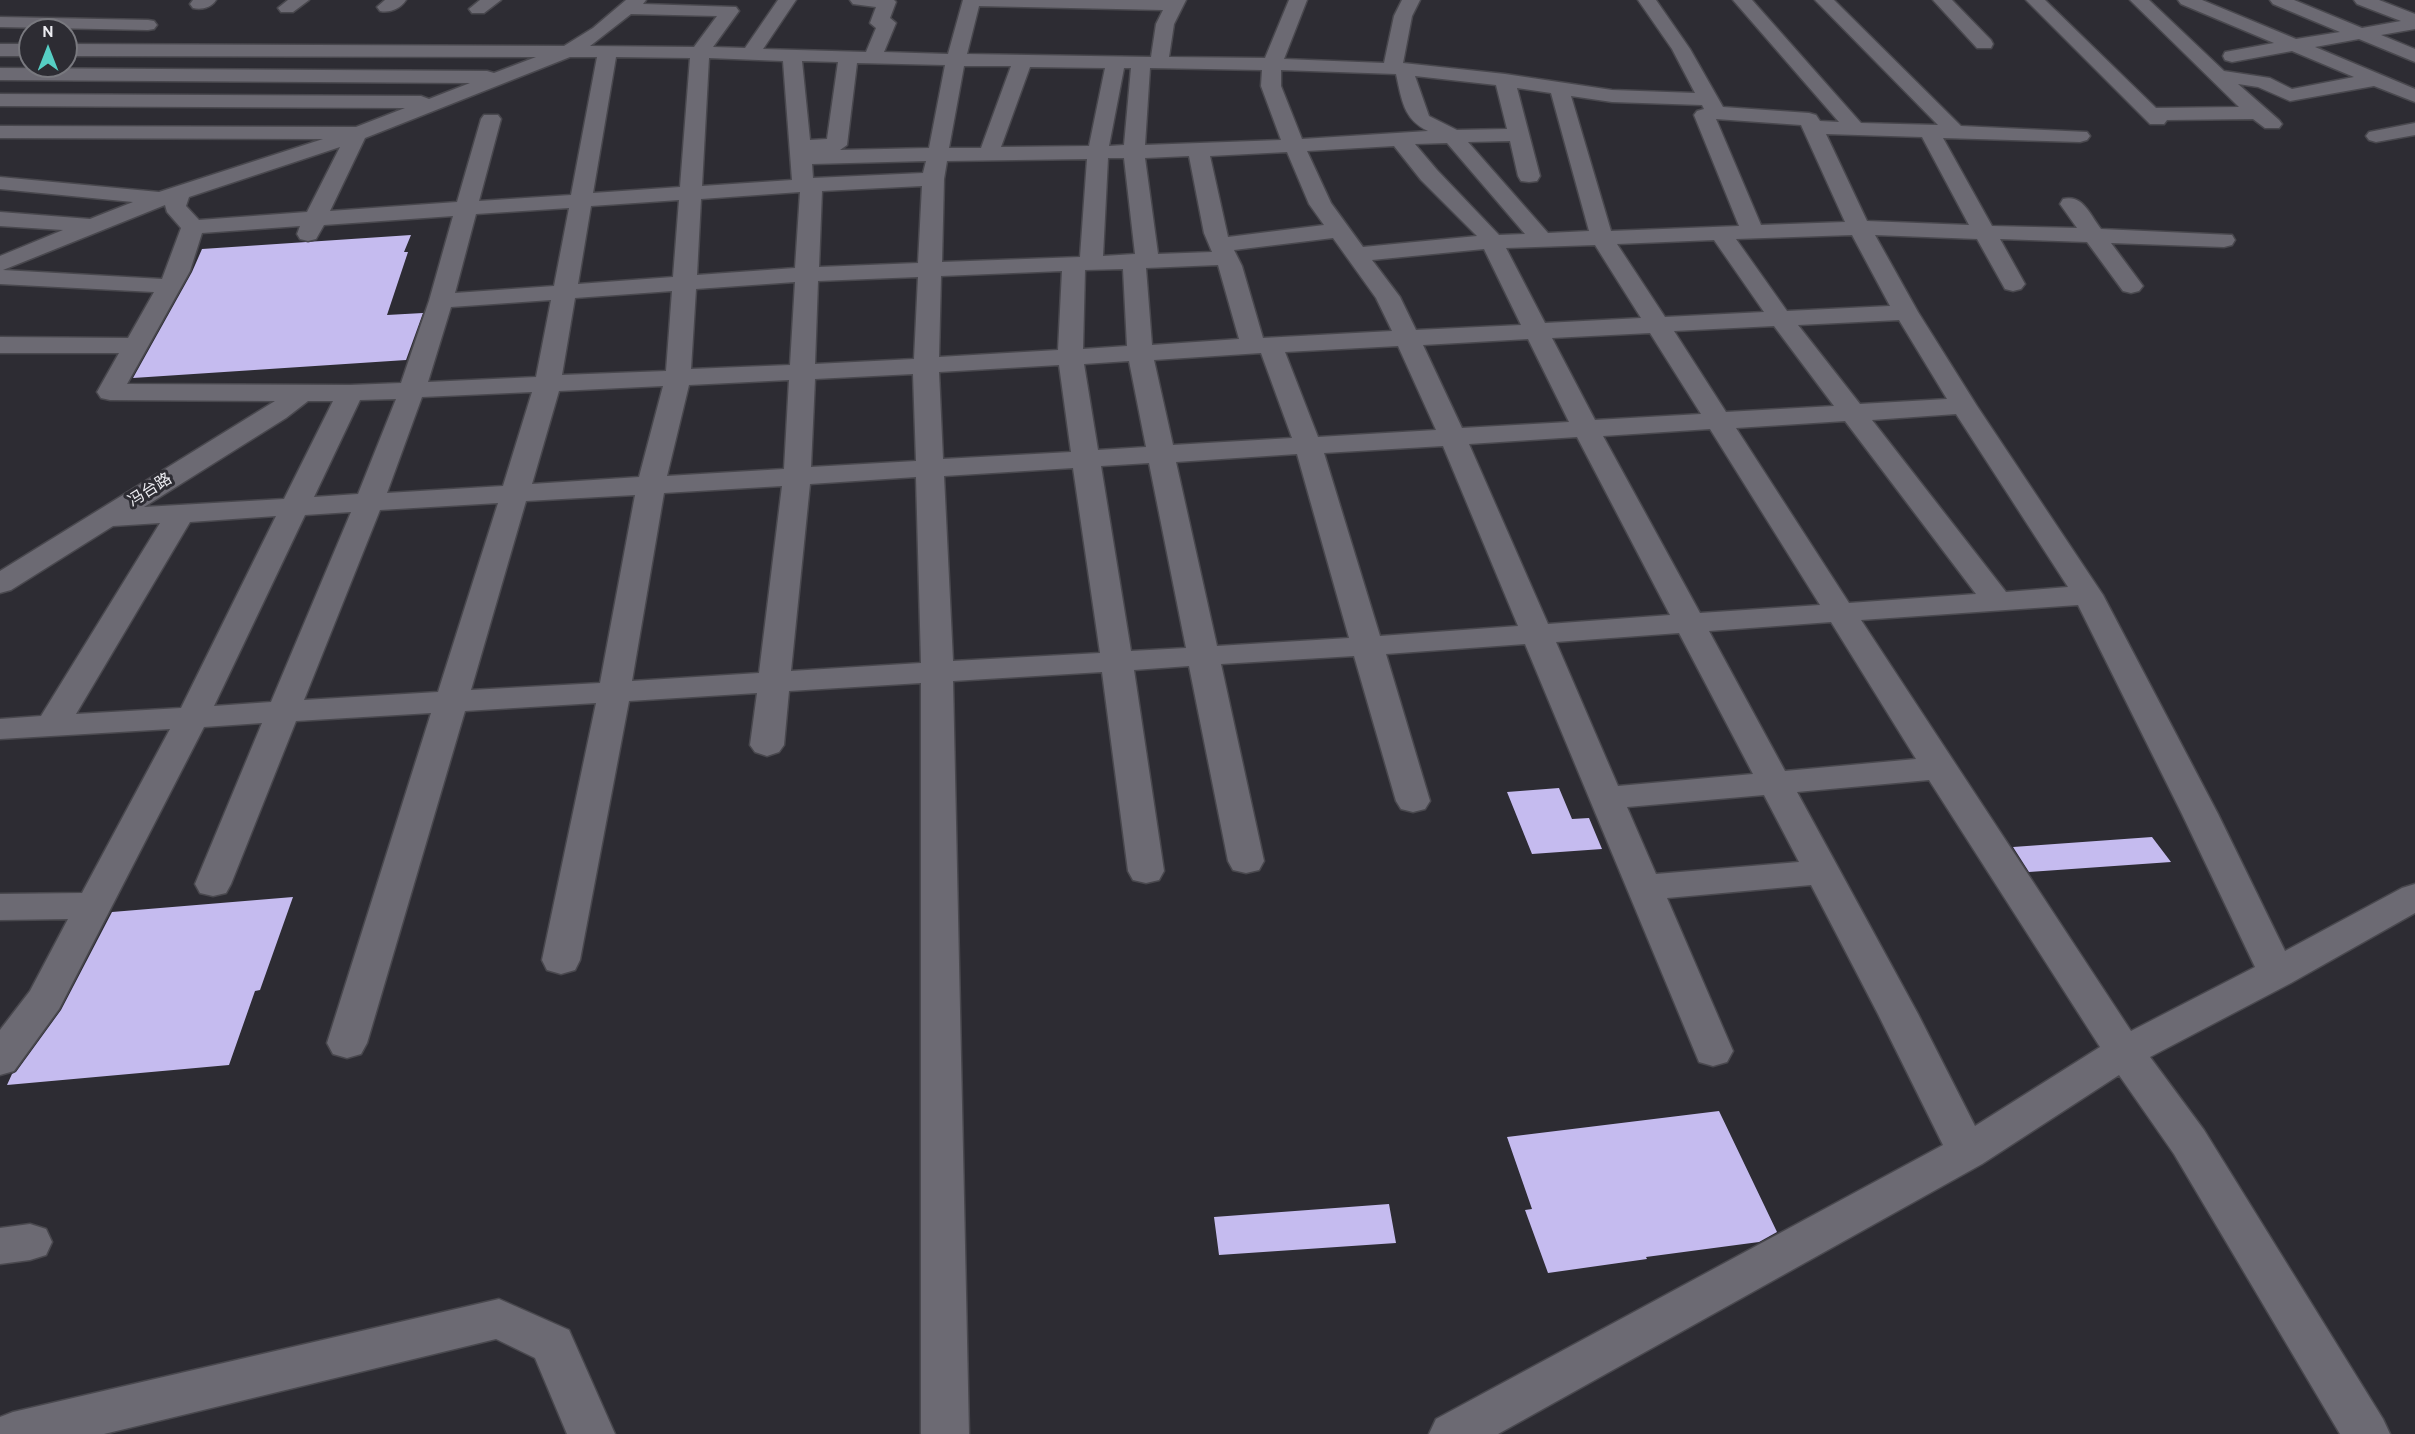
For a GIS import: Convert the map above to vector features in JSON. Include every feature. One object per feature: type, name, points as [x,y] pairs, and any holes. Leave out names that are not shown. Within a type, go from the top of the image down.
[{"type":"street","points":[[750,54],[787,0]]},
{"type":"street","points":[[859,0],[886,2],[879,23],[887,23],[873,57]]},
{"type":"street","points":[[945,1434],[944,1167],[937,672],[926,365],[935,166],[956,60],[972,0],[1176,2],[1150,63],[1134,151],[1141,261],[1140,353],[1246,861]]},
{"type":"street","points":[[1298,0],[1272,64],[1271,86],[1293,145],[1320,204],[1388,297],[1453,437],[1608,798],[1713,1051]]},
{"type":"street","points":[[1411,0],[1402,16],[1398,69],[1421,120],[1451,135],[1542,240]]},
{"type":"street","points":[[1647,0],[1681,49],[1712,106]]},
{"type":"street","points":[[1742,0],[1855,128]]},
{"type":"street","points":[[1824,0],[1956,132]]},
{"type":"street","points":[[1942,0],[1984,44]]},
{"type":"street","points":[[2035,0],[2154,117],[2265,119],[2139,0]]},
{"type":"street","points":[[2187,0],[2415,96]]},
{"type":"street","points":[[2279,0],[2415,56]]},
{"type":"street","points":[[2363,0],[2415,20]]},
{"type":"street","points":[[0,264],[170,196],[357,133],[569,51],[599,32],[633,4],[730,11],[700,52],[678,378],[651,485],[614,692],[561,960]]},
{"type":"street","points":[[0,22],[148,25]]},
{"type":"street","points":[[2232,56],[2415,24]]},
{"type":"street","points":[[0,50],[18,50]]},
{"type":"street","points":[[78,50],[700,52],[956,60],[1272,64],[1398,69],[1505,80],[1612,96],[1809,119],[1860,228],[1906,312],[1964,406],[2088,595],[2200,814],[2277,973]]},
{"type":"street","points":[[347,1043],[548,384],[608,51]]},
{"type":"street","points":[[767,745],[797,476],[811,187],[803,182],[792,55]]},
{"type":"street","points":[[801,153],[837,145],[848,57]]},
{"type":"street","points":[[989,153],[1022,61]]},
{"type":"street","points":[[1116,62],[1098,152],[1070,357],[1084,459],[1118,661],[1146,871]]},
{"type":"street","points":[[2219,76],[2263,82],[2290,95],[2415,72]]},
{"type":"street","points":[[0,74],[505,77]]},
{"type":"street","points":[[1505,80],[1529,176]]},
{"type":"street","points":[[1559,88],[1602,238],[1720,421],[1838,613],[2124,1052],[2189,1142],[2367,1434]]},
{"type":"street","points":[[0,100],[441,102]]},
{"type":"street","points":[[1712,106],[1704,115],[1753,232]]},
{"type":"street","points":[[213,884],[369,503],[412,390],[441,301],[491,119]]},
{"type":"street","points":[[1813,127],[2080,136]]},
{"type":"street","points":[[2376,136],[2415,129]]},
{"type":"street","points":[[1929,131],[2013,284]]},
{"type":"street","points":[[0,132],[357,133]]},
{"type":"street","points":[[312,226],[357,133]]},
{"type":"street","points":[[170,196],[175,207],[193,227],[312,226],[465,208],[807,185],[935,166],[989,153],[1198,150],[1451,135],[1519,135]]},
{"type":"street","points":[[1399,138],[1429,175],[1487,233],[1586,429],[1898,1014],[1967,1152]]},
{"type":"street","points":[[1198,150],[1215,233],[1261,346],[1308,445],[1413,801]]},
{"type":"street","points":[[801,153],[935,166]]},
{"type":"street","points":[[0,183],[170,196]]},
{"type":"street","points":[[2071,204],[2131,286]]},
{"type":"street","points":[[0,219],[93,225]]},
{"type":"street","points":[[193,227],[178,271],[110,392],[299,395],[350,393],[803,372],[1906,312]]},
{"type":"street","points":[[1356,254],[1491,242],[1860,228],[2224,240]]},
{"type":"street","points":[[441,301],[807,274],[1141,261],[1224,251],[1339,230]]},
{"type":"street","points":[[1720,233],[1780,318],[1997,601]]},
{"type":"street","points":[[0,278],[169,286]]},
{"type":"street","points":[[0,345],[135,346]]},
{"type":"street","points":[[0,1060],[45,999],[192,718],[350,393]]},
{"type":"street","name":"冯台路","points":[[0,584],[277,412],[299,395]]},
{"type":"street","points":[[106,518],[1964,406]]},
{"type":"street","points":[[52,726],[181,513]]},
{"type":"street","points":[[0,729],[1368,646],[2088,595]]},
{"type":"street","points":[[1608,798],[1939,768]]},
{"type":"street","points":[[1645,887],[1822,872]]},
{"type":"street","points":[[1453,1434],[1967,1152],[2124,1052],[2277,973],[2415,897]]},
{"type":"street","points":[[0,907],[93,906]]},
{"type":"street","points":[[13,1434],[499,1318],[553,1344],[591,1434]]},
{"type":"building","points":[[411,235],[404,252],[408,252],[387,315],[423,313],[406,360],[133,378],[192,272],[202,249]]},
{"type":"building","points":[[1559,788],[1572,819],[1589,818],[1602,849],[1532,854],[1507,792]]},
{"type":"building","points":[[2152,837],[2171,862],[2029,872],[2013,847]]},
{"type":"building","points":[[293,897],[260,990],[255,991],[229,1065],[7,1085],[12,1074],[16,1072],[61,1010],[112,912]]},
{"type":"building","points":[[1719,1111],[1777,1232],[1759,1242],[1548,1273],[1525,1210],[1532,1209],[1507,1137]]},
{"type":"building","points":[[1389,1204],[1396,1243],[1219,1255],[1214,1217]]}]
